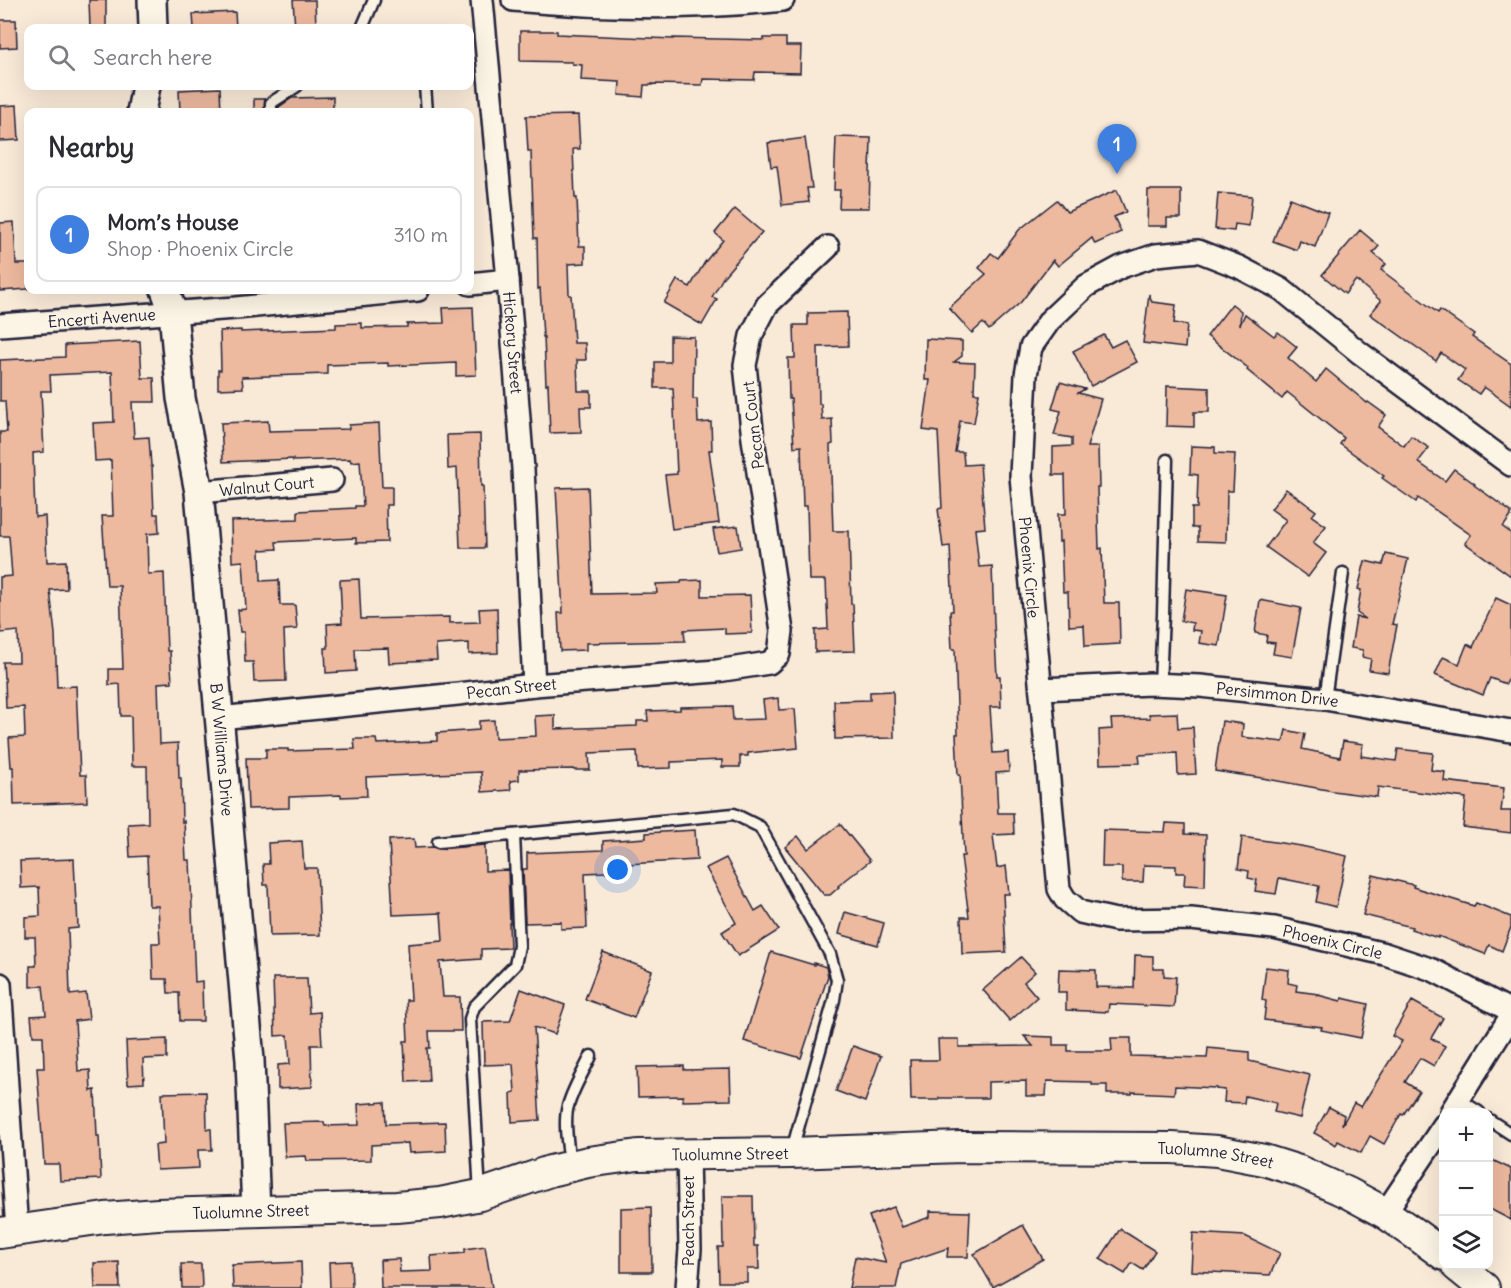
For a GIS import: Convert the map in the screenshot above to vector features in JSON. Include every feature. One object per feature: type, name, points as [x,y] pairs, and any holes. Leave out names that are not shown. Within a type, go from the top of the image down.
[{"type":"main road","name":"Tuolumne Street","points":[[8,1231],[105,1218],[158,1214],[397,1207],[440,1203],[480,1195],[570,1166],[638,1155],[961,1147],[1172,1148],[1217,1151],[1264,1160],[1299,1171],[1348,1193],[1385,1214],[1439,1252]]},
{"type":"main road","points":[[1462,1270],[1484,1288]]},
{"type":"street","points":[[152,0],[153,24]]},
{"type":"street","name":"Hickory Street","points":[[483,0],[523,469],[534,685]]},
{"type":"street","points":[[513,0],[570,5],[648,7],[743,4],[783,0]]},
{"type":"street","points":[[142,108],[145,90]]},
{"type":"street","name":"Pecan Court","points":[[782,633],[753,439],[745,365],[751,336],[767,305],[828,247]]},
{"type":"street","name":"Phoenix Circle","points":[[1511,465],[1360,353],[1281,289],[1239,267],[1198,251],[1156,255],[1121,267],[1086,286],[1050,320],[1031,347],[1026,375],[1021,476],[1059,889],[1065,899],[1080,912],[1116,920],[1191,919],[1275,928],[1385,954],[1433,970],[1511,1011]]},
{"type":"street","points":[[474,284],[508,280]]},
{"type":"street","name":"Encerti Avenue","points":[[0,325],[169,301],[236,308],[348,294]]},
{"type":"street","name":"B W Williams Drive","points":[[169,301],[181,398],[199,492],[250,1060],[256,1212]]},
{"type":"street","name":"Walnut Court","points":[[199,492],[332,480]]},
{"type":"street","name":"Pecan Street","points":[[219,718],[534,685],[717,671],[769,663],[779,654],[782,633]]},
{"type":"street","name":"Persimmon Drive","points":[[1041,689],[1160,684],[1200,686],[1325,699],[1511,731]]},
{"type":"street","points":[[0,984],[8,1231]]},
{"type":"street","points":[[1455,1106],[1511,1016]]},
{"type":"street","points":[[1385,1214],[1439,1131]]},
{"type":"street","name":"Peach Street","points":[[687,1288],[690,1249],[688,1154]]},
{"type":"lane","points":[[364,24],[374,0]]},
{"type":"lane","points":[[271,108],[271,104],[291,90]]},
{"type":"lane","points":[[425,90],[427,108]]},
{"type":"lane","points":[[1160,684],[1164,615],[1167,460]]},
{"type":"lane","points":[[1325,699],[1343,573]]},
{"type":"lane","points":[[438,842],[735,814],[760,827],[830,954],[837,980],[834,1000],[791,1153]]},
{"type":"lane","points":[[480,1195],[470,1019],[474,1007],[515,965],[519,946],[514,834]]},
{"type":"lane","points":[[570,1166],[567,1110],[591,1056]]},
{"type":"lane","points":[[1493,1122],[1511,1134]]},
{"type":"building","points":[[89,0],[106,0],[106,24],[90,24]]},
{"type":"building","points":[[293,0],[315,0],[316,24],[295,24]]},
{"type":"building","points":[[235,12],[236,24],[194,24],[193,14]]},
{"type":"building","points":[[0,20],[16,20],[17,47],[0,48]]},
{"type":"building","points":[[520,31],[557,31],[557,34],[673,39],[764,40],[764,38],[786,38],[786,46],[801,46],[800,73],[755,72],[754,80],[703,79],[702,85],[652,84],[644,85],[643,97],[619,95],[620,82],[581,80],[582,65],[572,64],[572,62],[520,61]]},
{"type":"building","points":[[179,90],[220,90],[221,108],[180,108]]},
{"type":"building","points":[[333,97],[333,108],[279,108],[292,98]]},
{"type":"building","points":[[254,99],[265,99],[264,108],[254,108]]},
{"type":"building","points":[[17,105],[19,140],[0,141],[0,106]]},
{"type":"building","points":[[578,115],[580,149],[573,149],[575,198],[577,198],[579,246],[585,246],[585,263],[568,264],[569,295],[571,295],[574,343],[585,343],[586,360],[577,360],[578,391],[591,391],[591,407],[580,407],[581,432],[550,433],[540,288],[538,289],[537,238],[534,238],[531,151],[528,151],[526,116]]},
{"type":"building","points":[[836,137],[871,138],[869,208],[839,208],[840,190],[834,190]]},
{"type":"building","points":[[805,138],[812,188],[807,188],[809,202],[782,205],[777,166],[771,167],[768,143]]},
{"type":"building","points":[[1117,190],[1126,212],[1114,217],[1121,232],[1095,244],[1092,238],[1058,266],[1053,260],[1021,302],[989,330],[983,323],[972,333],[949,308],[986,274],[979,268],[991,253],[998,258],[1019,230],[1057,200],[1067,212]]},
{"type":"building","points":[[1148,190],[1181,190],[1181,218],[1167,218],[1167,226],[1147,226]]},
{"type":"building","points":[[1218,193],[1252,196],[1249,226],[1235,224],[1234,231],[1215,229]]},
{"type":"building","points":[[1290,198],[1328,213],[1315,247],[1300,241],[1297,250],[1273,241]]},
{"type":"building","points":[[735,209],[762,232],[724,276],[712,297],[717,299],[702,325],[664,303],[677,280],[690,287],[705,262],[723,240],[715,233]]},
{"type":"building","points":[[14,222],[16,264],[24,264],[24,289],[0,291],[0,223]]},
{"type":"building","points":[[1360,230],[1379,246],[1373,253],[1386,264],[1381,270],[1438,313],[1440,310],[1474,334],[1472,337],[1511,364],[1511,406],[1484,387],[1479,394],[1458,380],[1465,370],[1441,353],[1436,361],[1370,314],[1381,301],[1356,280],[1345,294],[1322,275]]},
{"type":"building","points":[[1149,294],[1152,302],[1176,305],[1174,323],[1187,325],[1185,348],[1143,343]]},
{"type":"building","points":[[1232,304],[1241,311],[1240,325],[1245,314],[1274,336],[1278,332],[1297,347],[1288,358],[1316,382],[1326,369],[1367,403],[1386,415],[1378,427],[1404,446],[1411,436],[1429,448],[1418,462],[1445,481],[1454,469],[1511,512],[1511,516],[1503,527],[1511,533],[1511,576],[1465,543],[1471,535],[1418,498],[1416,502],[1382,478],[1384,476],[1340,444],[1344,438],[1287,392],[1282,399],[1247,370],[1248,368],[1207,336]]},
{"type":"building","points":[[473,307],[476,375],[456,376],[456,363],[388,366],[388,363],[327,365],[327,374],[242,377],[243,388],[218,389],[218,370],[221,370],[220,331],[336,328],[336,324],[362,323],[362,328],[407,327],[407,324],[444,323],[443,308]]},
{"type":"building","points":[[847,312],[848,346],[818,347],[819,404],[821,404],[822,420],[832,419],[833,444],[830,445],[833,531],[849,531],[855,651],[815,652],[815,630],[828,629],[826,580],[809,580],[807,506],[803,506],[801,446],[794,447],[788,358],[795,358],[794,325],[808,325],[808,313]]},
{"type":"building","points":[[1104,335],[1111,347],[1125,340],[1137,362],[1091,386],[1073,351]]},
{"type":"building","points":[[670,336],[694,337],[693,399],[697,399],[698,423],[711,422],[712,450],[709,450],[719,523],[672,529],[665,475],[677,474],[673,388],[655,388],[655,362],[670,362]]},
{"type":"building","points":[[926,339],[962,341],[962,356],[954,362],[975,363],[974,393],[979,393],[974,423],[960,421],[955,452],[963,452],[964,465],[980,464],[985,528],[975,529],[979,567],[992,566],[997,676],[1000,676],[1001,707],[990,707],[993,753],[1008,752],[1009,772],[996,773],[998,813],[1013,813],[1014,834],[993,835],[997,868],[1006,866],[1009,894],[1003,894],[1006,952],[962,954],[961,917],[969,917],[961,856],[964,856],[956,734],[958,734],[955,649],[952,649],[950,611],[953,611],[950,546],[943,547],[938,509],[942,508],[938,432],[923,430],[930,380],[925,380]]},
{"type":"building","points":[[140,341],[142,378],[154,378],[155,402],[132,402],[134,438],[149,437],[154,514],[158,514],[159,533],[147,534],[148,574],[164,573],[167,651],[170,651],[172,682],[158,683],[160,744],[178,743],[182,822],[184,821],[186,860],[190,860],[195,982],[202,981],[203,1021],[180,1021],[179,993],[168,993],[167,979],[153,979],[152,943],[160,943],[158,906],[149,906],[147,856],[130,857],[128,824],[148,823],[147,766],[132,766],[131,716],[121,716],[120,684],[109,685],[109,669],[123,669],[120,586],[107,586],[102,516],[113,516],[111,460],[95,461],[93,423],[114,422],[112,372],[50,375],[51,391],[41,391],[44,452],[33,453],[35,517],[45,516],[47,562],[66,561],[67,589],[50,590],[55,634],[57,687],[76,686],[80,775],[86,775],[87,802],[14,805],[13,767],[11,767],[9,738],[25,737],[24,707],[6,708],[4,678],[3,662],[19,662],[18,631],[1,633],[0,621],[0,577],[12,576],[9,536],[0,536],[0,432],[7,432],[5,401],[0,401],[0,360],[65,357],[65,345]]},
{"type":"building","points":[[1060,382],[1085,389],[1078,393],[1101,399],[1087,447],[1098,447],[1099,549],[1102,548],[1104,603],[1119,603],[1120,644],[1085,646],[1084,625],[1069,626],[1068,592],[1063,592],[1058,514],[1066,514],[1065,475],[1053,475],[1053,447],[1072,446],[1072,438],[1054,435],[1061,411],[1052,409]]},
{"type":"building","points":[[1167,386],[1209,388],[1209,412],[1194,412],[1194,427],[1166,426]]},
{"type":"building","points":[[268,421],[269,431],[349,429],[349,425],[379,423],[382,487],[392,487],[392,505],[386,505],[387,542],[356,543],[356,538],[276,542],[277,549],[260,550],[261,581],[279,580],[280,605],[295,605],[297,629],[284,630],[286,681],[254,682],[253,662],[245,662],[244,632],[240,632],[238,610],[246,609],[243,561],[232,562],[231,521],[298,519],[298,511],[363,506],[360,461],[351,462],[350,459],[293,461],[293,459],[223,462],[221,423]]},
{"type":"building","points":[[480,434],[485,548],[460,548],[457,468],[448,469],[447,435]]},
{"type":"building","points":[[1191,446],[1215,447],[1215,453],[1235,454],[1233,491],[1227,491],[1226,542],[1198,541],[1198,528],[1192,528],[1192,508],[1197,508],[1198,475],[1190,474]]},
{"type":"building","points":[[588,487],[592,594],[657,593],[656,584],[702,580],[702,596],[750,595],[752,633],[725,634],[725,628],[684,630],[685,641],[586,643],[586,650],[560,651],[558,613],[563,613],[556,488]]},
{"type":"building","points":[[1286,489],[1316,511],[1312,516],[1326,526],[1313,543],[1326,553],[1308,577],[1266,547],[1286,520],[1271,509]]},
{"type":"building","points":[[738,526],[741,548],[717,552],[713,529]]},
{"type":"building","points":[[1386,554],[1408,559],[1392,624],[1397,625],[1388,673],[1369,670],[1371,659],[1362,657],[1363,650],[1351,648],[1356,617],[1366,619],[1357,613],[1361,590],[1358,589],[1365,561],[1383,565]]},
{"type":"building","points":[[359,579],[361,619],[449,617],[449,623],[480,622],[479,609],[497,608],[498,653],[469,654],[469,643],[436,645],[437,660],[389,663],[388,648],[355,649],[356,671],[326,673],[327,624],[342,623],[340,580]]},
{"type":"building","points":[[1186,589],[1227,595],[1219,646],[1199,643],[1201,631],[1192,630],[1193,623],[1181,621]]},
{"type":"building","points":[[1496,598],[1511,605],[1511,673],[1506,684],[1490,678],[1483,695],[1435,675],[1443,657],[1459,664],[1467,644],[1473,647]]},
{"type":"building","points":[[1260,600],[1301,608],[1292,657],[1273,654],[1275,643],[1266,642],[1267,635],[1255,633]]},
{"type":"building","points":[[893,691],[894,738],[835,739],[834,701],[870,700],[870,692]]},
{"type":"building","points":[[778,698],[779,710],[795,709],[798,748],[748,753],[748,756],[740,756],[740,767],[722,767],[722,760],[671,762],[671,768],[638,769],[637,751],[589,753],[590,770],[519,770],[519,780],[510,781],[511,790],[482,792],[481,772],[366,777],[367,796],[289,797],[289,808],[248,809],[246,758],[266,758],[266,749],[288,749],[288,751],[355,749],[354,739],[376,739],[377,744],[437,741],[437,733],[479,730],[479,721],[494,720],[495,738],[536,736],[535,716],[555,715],[555,729],[637,726],[637,721],[648,721],[647,711],[680,710],[680,707],[732,706],[733,720],[765,719],[763,700]]},
{"type":"building","points":[[1177,713],[1178,728],[1193,727],[1196,774],[1178,775],[1177,753],[1139,755],[1140,763],[1100,764],[1099,730],[1112,729],[1111,719],[1150,718],[1149,714]]},
{"type":"building","points":[[1222,721],[1243,724],[1242,737],[1283,742],[1286,730],[1305,734],[1302,749],[1340,757],[1343,741],[1363,744],[1361,756],[1396,761],[1398,749],[1433,753],[1431,770],[1445,772],[1444,781],[1504,788],[1501,811],[1511,811],[1511,833],[1463,827],[1466,798],[1378,787],[1377,797],[1215,771]]},
{"type":"building","points":[[1166,823],[1185,824],[1185,834],[1206,835],[1205,886],[1184,885],[1185,873],[1176,873],[1176,866],[1144,865],[1143,882],[1122,882],[1122,867],[1102,867],[1103,830],[1165,832]]},
{"type":"building","points":[[840,824],[870,861],[830,895],[824,895],[785,847],[798,836],[808,849]]},
{"type":"building","points":[[695,830],[697,860],[627,864],[627,871],[585,873],[587,928],[561,929],[561,922],[525,923],[523,869],[527,869],[527,853],[603,850],[603,841],[646,838],[646,833]]},
{"type":"building","points":[[1242,837],[1347,856],[1336,907],[1316,902],[1319,886],[1279,878],[1276,894],[1255,891],[1257,880],[1248,878],[1249,871],[1238,869]]},
{"type":"building","points":[[414,839],[415,848],[439,849],[485,845],[485,871],[508,870],[510,948],[481,949],[481,959],[440,962],[443,997],[460,997],[461,1031],[429,1031],[430,1048],[427,1048],[429,1081],[406,1082],[404,1041],[408,1041],[406,1000],[411,1000],[408,944],[443,941],[441,913],[393,915],[389,840]]},
{"type":"building","points":[[302,841],[304,868],[317,868],[320,935],[270,936],[268,885],[264,885],[263,864],[269,864],[268,843]]},
{"type":"building","points":[[726,858],[755,911],[763,906],[779,930],[738,956],[722,932],[736,923],[706,868]]},
{"type":"building","points":[[74,859],[78,928],[68,929],[70,995],[86,993],[89,1019],[75,1021],[78,1071],[90,1070],[91,1091],[95,1090],[101,1179],[60,1181],[59,1164],[44,1164],[37,1068],[44,1068],[43,1036],[33,1036],[31,1016],[46,1015],[43,986],[30,987],[30,966],[36,966],[35,937],[25,937],[25,917],[40,916],[39,887],[21,888],[20,861]]},
{"type":"building","points":[[1373,875],[1414,885],[1413,887],[1474,906],[1476,903],[1511,917],[1511,927],[1502,951],[1489,945],[1485,954],[1438,936],[1438,938],[1411,929],[1412,927],[1363,915]]},
{"type":"building","points":[[845,912],[884,923],[878,945],[839,934]]},
{"type":"building","points":[[603,952],[652,971],[634,1018],[585,999]]},
{"type":"building","points":[[771,952],[826,967],[828,976],[801,1058],[744,1041]]},
{"type":"building","points":[[1135,955],[1153,956],[1153,969],[1164,969],[1164,976],[1176,977],[1174,1007],[1109,1004],[1108,1012],[1066,1010],[1066,992],[1058,992],[1059,969],[1096,970],[1096,987],[1134,988]]},
{"type":"building","points":[[1021,957],[1035,972],[1024,982],[1037,997],[1010,1021],[983,990]]},
{"type":"building","points":[[1266,967],[1289,970],[1288,983],[1297,985],[1296,991],[1319,994],[1341,1001],[1342,998],[1368,1004],[1361,1038],[1321,1030],[1322,1027],[1264,1020],[1266,1001],[1262,1000]]},
{"type":"building","points":[[273,978],[307,978],[309,1013],[320,1012],[322,1045],[311,1045],[312,1087],[278,1089],[278,1065],[290,1064],[288,1035],[275,1036]]},
{"type":"building","points":[[521,989],[565,1005],[555,1034],[534,1027],[540,1120],[512,1122],[511,1093],[515,1092],[513,1064],[484,1065],[483,1022],[510,1021]]},
{"type":"building","points":[[1412,1001],[1443,1018],[1431,1038],[1445,1046],[1434,1066],[1420,1058],[1405,1082],[1419,1091],[1403,1115],[1401,1114],[1384,1144],[1370,1136],[1361,1153],[1338,1141],[1336,1145],[1314,1133],[1329,1107],[1344,1115],[1342,1125],[1354,1103],[1361,1107],[1402,1041],[1392,1036]]},
{"type":"building","points":[[1024,1036],[1053,1037],[1053,1045],[1068,1045],[1068,1051],[1112,1051],[1111,1038],[1131,1038],[1131,1056],[1207,1058],[1208,1048],[1249,1052],[1249,1061],[1310,1075],[1300,1118],[1274,1112],[1276,1103],[1245,1096],[1244,1103],[1224,1102],[1225,1090],[1216,1088],[1175,1086],[1174,1094],[1132,1092],[1132,1094],[1107,1094],[1107,1085],[1092,1085],[1092,1082],[1047,1081],[1046,1096],[1026,1096],[1026,1081],[988,1082],[988,1098],[911,1100],[910,1060],[939,1060],[938,1039],[959,1039],[959,1047],[1033,1046]]},
{"type":"building","points":[[167,1039],[167,1058],[143,1059],[144,1083],[128,1084],[126,1041]]},
{"type":"building","points":[[853,1046],[881,1056],[865,1102],[836,1091]]},
{"type":"building","points":[[684,1066],[684,1070],[730,1069],[731,1100],[683,1101],[683,1096],[638,1097],[637,1067]]},
{"type":"building","points":[[206,1092],[207,1129],[211,1129],[212,1150],[198,1150],[199,1168],[157,1170],[155,1145],[164,1144],[162,1093]]},
{"type":"building","points":[[385,1102],[386,1124],[445,1122],[446,1151],[409,1153],[408,1143],[371,1145],[371,1160],[307,1161],[306,1156],[285,1157],[283,1123],[324,1122],[325,1126],[359,1125],[358,1104]]},
{"type":"building","points":[[1493,1160],[1511,1169],[1511,1220],[1493,1211]]},
{"type":"building","points":[[722,1196],[753,1196],[754,1246],[758,1246],[759,1269],[747,1269],[747,1282],[719,1282],[718,1247],[723,1247]]},
{"type":"building","points":[[651,1207],[652,1272],[621,1272],[621,1208]]},
{"type":"building","points":[[894,1207],[902,1227],[930,1217],[930,1211],[970,1212],[968,1257],[947,1257],[948,1248],[901,1264],[896,1288],[849,1288],[855,1257],[886,1263],[869,1216]]},
{"type":"building","points":[[1023,1225],[1043,1259],[993,1287],[974,1254]]},
{"type":"building","points":[[1120,1229],[1155,1251],[1143,1270],[1132,1263],[1125,1274],[1100,1259]]},
{"type":"building","points":[[1193,1233],[1245,1236],[1280,1253],[1270,1275],[1191,1271]]},
{"type":"building","points":[[485,1246],[492,1288],[381,1288],[380,1260],[399,1259],[400,1272],[432,1271],[431,1256],[465,1253],[465,1249]]},
{"type":"building","points":[[351,1261],[352,1288],[330,1288],[329,1262]]},
{"type":"building","points":[[119,1262],[120,1288],[95,1288],[94,1263]]},
{"type":"building","points":[[301,1262],[302,1288],[233,1288],[232,1265]]},
{"type":"building","points":[[181,1264],[201,1264],[202,1288],[182,1288]]},
{"type":"place","name":"Mom’s House","points":[[1117,174]]}]
